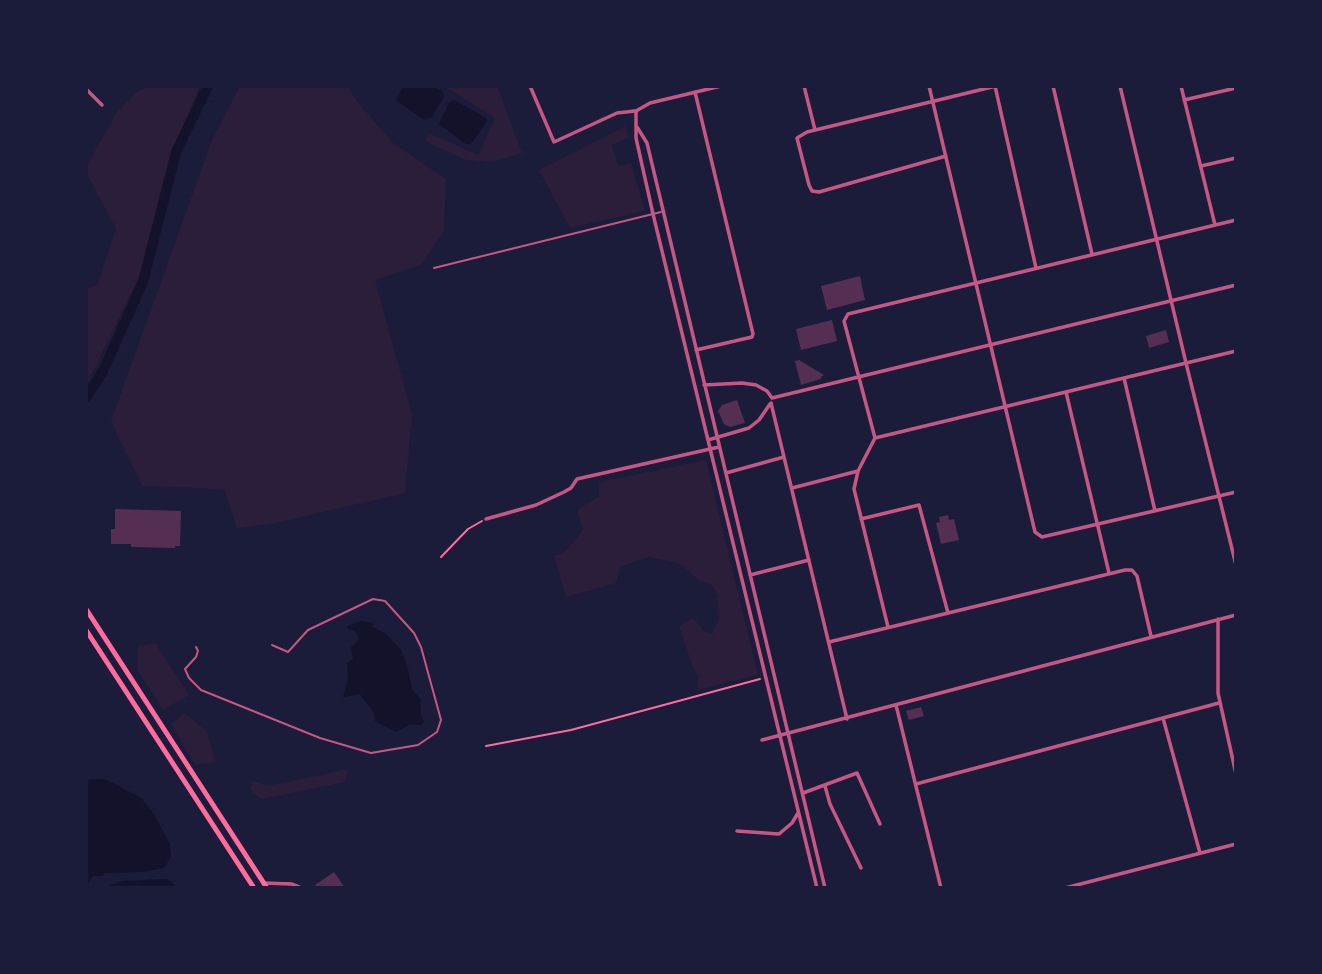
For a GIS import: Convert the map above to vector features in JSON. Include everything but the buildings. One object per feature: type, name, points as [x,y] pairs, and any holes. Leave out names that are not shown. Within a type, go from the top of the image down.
[{"type":"highway","points":[[86,609],[265,885]]},
{"type":"highway","points":[[86,630],[254,888]]},
{"type":"street","points":[[530,86],[554,142],[617,113],[636,111],[650,103],[721,86]]},
{"type":"street","points":[[804,86],[815,130]]},
{"type":"street","points":[[929,86],[1035,532],[1042,537],[1236,492]]},
{"type":"street","points":[[946,156],[813,191],[797,138],[815,130],[995,86],[1036,268]]},
{"type":"street","points":[[1053,86],[1092,254]]},
{"type":"street","points":[[1120,86],[1236,565]]},
{"type":"street","points":[[1181,86],[1214,225]]},
{"type":"street","points":[[1184,100],[1236,88]]},
{"type":"street","points":[[86,89],[102,105]]},
{"type":"street","points":[[695,92],[753,334],[752,337],[695,350]]},
{"type":"street","points":[[636,111],[636,138],[653,214],[817,888]]},
{"type":"street","points":[[637,127],[647,143],[825,888]]},
{"type":"street","points":[[1200,166],[1236,158]]},
{"type":"street","points":[[888,628],[854,489],[858,471],[875,438],[844,321],[848,314],[1236,219]]},
{"type":"street","points":[[708,440],[749,428],[759,420],[772,400],[1236,285]]},
{"type":"street","points":[[875,438],[1236,351]]},
{"type":"street","points":[[1124,378],[1155,511]]},
{"type":"street","points":[[704,386],[742,383],[756,385],[766,391],[772,400],[847,719]]},
{"type":"street","points":[[1066,393],[1109,573]]},
{"type":"street","points":[[486,519],[536,505],[564,492],[577,480],[719,447]]},
{"type":"street","points":[[726,473],[784,457]]},
{"type":"street","points":[[792,488],[858,471]]},
{"type":"street","points":[[861,519],[919,505],[948,613]]},
{"type":"street","points":[[750,575],[809,560]]},
{"type":"street","points":[[829,642],[1109,573],[1132,570],[1137,576],[1151,636]]},
{"type":"street","points":[[762,740],[1236,615]]},
{"type":"street","points":[[1218,619],[1219,703],[1236,774]]},
{"type":"street","points":[[765,678],[775,676]]},
{"type":"street","points":[[916,784],[1219,703]]},
{"type":"street","points":[[897,705],[941,888]]},
{"type":"street","points":[[1163,718],[1200,853]]},
{"type":"street","points":[[803,793],[857,773],[880,824]]},
{"type":"street","points":[[825,786],[830,804],[861,868]]},
{"type":"street","points":[[737,831],[779,834],[796,819],[799,811]]},
{"type":"street","points":[[1065,888],[1236,844]]},
{"type":"street","points":[[265,885],[292,884],[302,888]]},
{"type":"lane","points":[[434,268],[662,212]]},
{"type":"lane","points":[[197,646],[196,657],[185,669],[189,678],[201,690],[320,737],[371,753],[418,745],[438,732],[441,720],[421,647],[414,633],[385,601],[373,599],[308,630],[288,652],[272,645]]},
{"type":"path","points":[[441,557],[468,529],[486,519]]},
{"type":"path","points":[[486,747],[571,730],[765,678]]},
{"type":"shaded area","points":[[152,86],[200,86],[175,145],[146,262],[86,386],[86,289],[98,284],[116,229],[86,172],[86,167],[117,112],[138,91]]},
{"type":"shaded area","points":[[240,86],[347,86],[393,143],[446,179],[444,231],[421,265],[375,280],[412,415],[405,493],[276,523],[237,528],[224,489],[142,486],[111,421],[212,140]]},
{"type":"shaded area","points":[[403,86],[433,86],[442,91],[444,97],[432,117],[424,120],[396,100]]},
{"type":"shaded area","points":[[444,86],[497,86],[522,153],[492,162],[466,160],[425,141],[429,133],[478,155],[495,118]]},
{"type":"shaded area","points":[[454,100],[486,118],[487,121],[471,144],[466,144],[439,124],[449,103]]},
{"type":"shaded area","points":[[626,126],[628,138],[612,145],[618,166],[631,163],[645,211],[570,228],[539,170]]},
{"type":"shaded area","points":[[706,460],[758,675],[698,690],[698,677],[679,626],[693,618],[705,632],[712,634],[719,619],[717,595],[712,585],[700,581],[679,563],[648,557],[620,567],[616,583],[566,597],[554,556],[566,551],[583,530],[577,510],[599,496],[599,482]]},
{"type":"shaded area","points":[[361,621],[373,623],[373,627],[385,633],[401,650],[412,689],[420,699],[424,722],[421,725],[410,724],[396,732],[375,721],[374,713],[360,694],[343,697],[348,679],[347,663],[353,659],[351,647],[359,639],[355,630],[348,629],[347,626]]},
{"type":"shaded area","points":[[155,643],[189,695],[163,710],[138,671],[138,646]]},
{"type":"shaded area","points":[[184,713],[207,731],[215,762],[195,765],[171,724]]},
{"type":"shaded area","points":[[348,769],[345,782],[262,799],[250,790],[253,781],[269,786]]},
{"type":"shaded area","points":[[105,779],[141,798],[154,814],[170,844],[171,857],[164,868],[93,876],[86,888],[86,781]]},
{"type":"shaded area","points":[[168,879],[178,888],[103,888],[122,881]]},
{"type":"waterway","points":[[86,398],[103,371],[143,282],[176,152],[208,86]]}]
